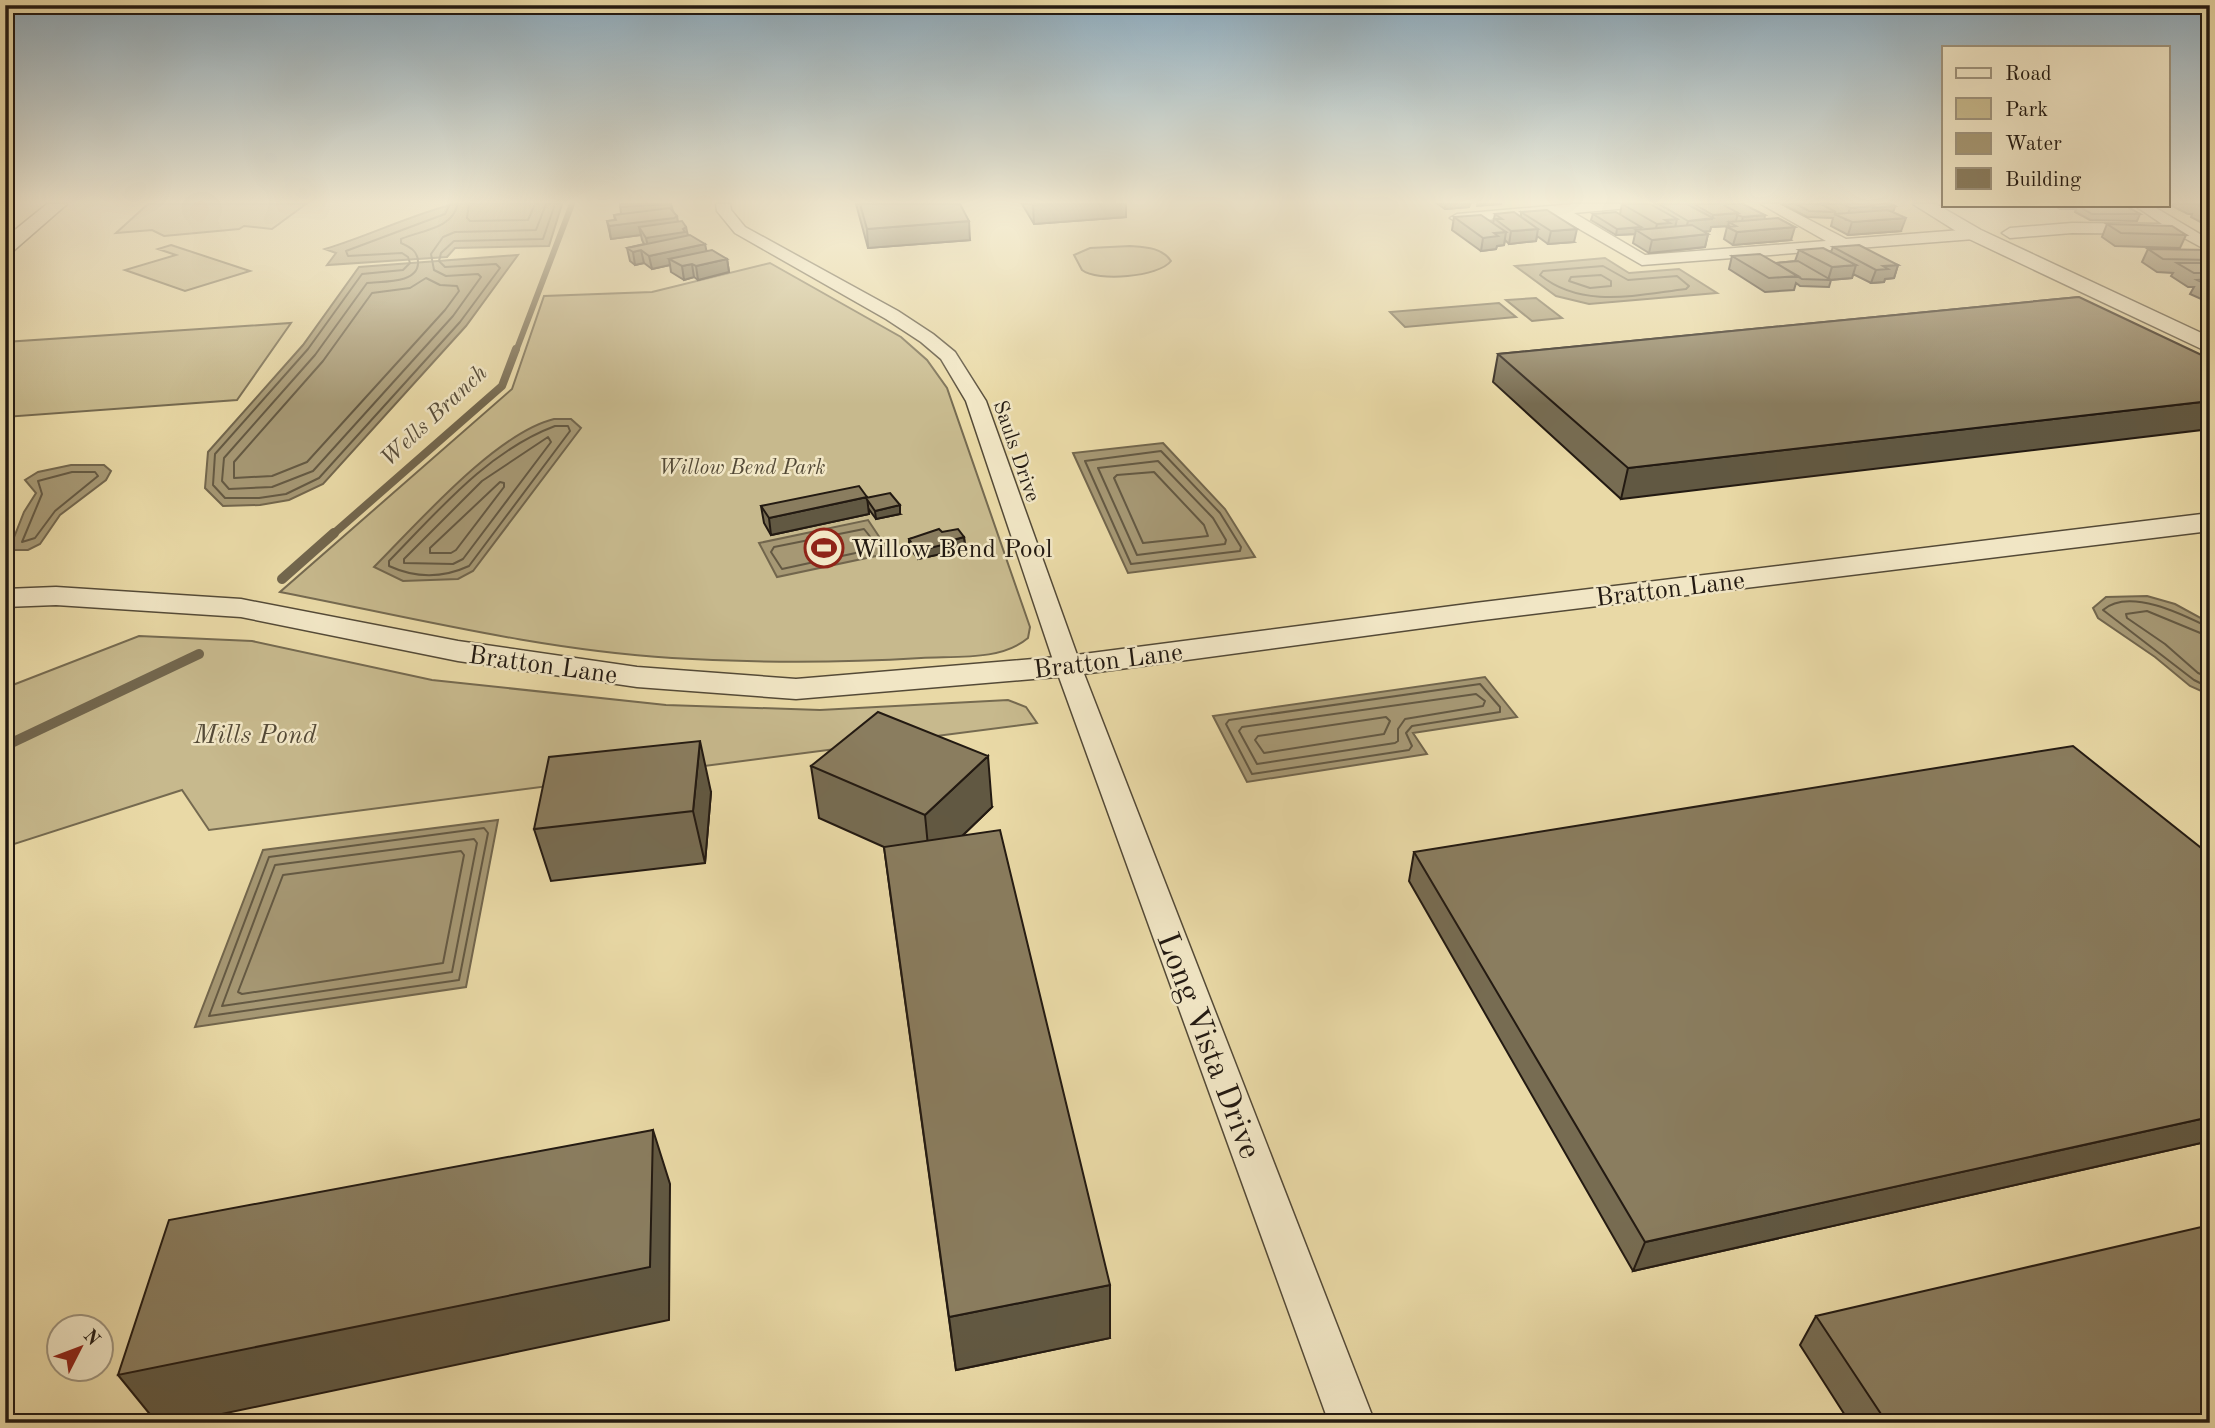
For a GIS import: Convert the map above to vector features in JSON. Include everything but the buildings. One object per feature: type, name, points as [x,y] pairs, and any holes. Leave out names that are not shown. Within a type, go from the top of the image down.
[{"type":"street","name":"Sauls Drive","points":[[813,271],[892,315],[928,338],[947,356],[976,401],[1068,666]]},
{"type":"street","points":[[2051,271],[2210,346]]},
{"type":"street","points":[[2093,271],[2210,324]]},
{"type":"street","name":"Bratton Lane","points":[[5,598],[56,596],[241,608],[458,651],[623,676],[796,689],[1068,666],[1475,612],[2210,522]]},
{"type":"street","name":"Long Vista Drive","points":[[1068,666],[1352,1423]]},
{"type":"green space","points":[[127,271],[250,271],[185,291]]},
{"type":"green space","name":"Willow Bend Park","points":[[739,271],[784,271],[901,337],[927,360],[947,388],[1030,627],[1028,638],[1005,651],[978,656],[766,662],[672,658],[524,640],[280,592],[512,389],[544,296],[652,292]]},
{"type":"green space","points":[[1083,271],[1155,271],[1114,277]]},
{"type":"green space","points":[[291,323],[237,400],[5,417],[5,342]]},
{"type":"green space","name":"Mills Pond","points":[[139,636],[252,641],[432,680],[666,705],[820,710],[1008,700],[1026,707],[1037,723],[209,830],[182,790],[5,847],[5,688]]},
{"type":"water","points":[[356,271],[507,271],[466,326],[323,484],[289,500],[260,505],[223,506],[205,488],[208,452],[303,345]]},
{"type":"water","points":[[1521,271],[1625,271],[1629,273],[1682,271],[1717,293],[1589,304],[1556,296]]},
{"type":"water","points":[[1536,298],[1562,318],[1532,321],[1506,300]]},
{"type":"water","points":[[1499,303],[1516,317],[1405,327],[1390,312]]},
{"type":"water","points":[[554,419],[571,419],[581,428],[473,571],[458,579],[403,581],[374,567],[458,482],[483,461],[507,442]]},
{"type":"water","points":[[1163,443],[1225,509],[1255,557],[1128,573],[1073,453]]},
{"type":"water","points":[[71,465],[104,465],[111,471],[106,480],[60,515],[40,544],[28,550],[13,550],[11,545],[24,512],[36,493],[25,480],[38,472]]},
{"type":"water","name":"Willow Bend Pool","points":[[868,520],[890,553],[777,577],[759,543]]},
{"type":"water","points":[[2147,596],[2175,604],[2210,623],[2210,695],[2190,686],[2155,657],[2098,618],[2093,608],[2106,597]]},
{"type":"water","points":[[1485,677],[1517,717],[1413,733],[1427,754],[1247,782],[1213,716]]},
{"type":"water","points":[[498,820],[466,987],[195,1027],[263,850]]},
{"type":"waterway","name":"Wells Branch","points":[[516,351],[547,271]]},
{"type":"waterway","name":"Wells Branch","points":[[332,535],[502,386],[516,349]]},
{"type":"waterway","name":"Wells Branch","points":[[282,579],[334,533]]},
{"type":"waterway","name":"Wells Branch","points":[[5,746],[199,654]]},
{"type":"place","name":"Willow Bend Pool","points":[[824,548]]}]
